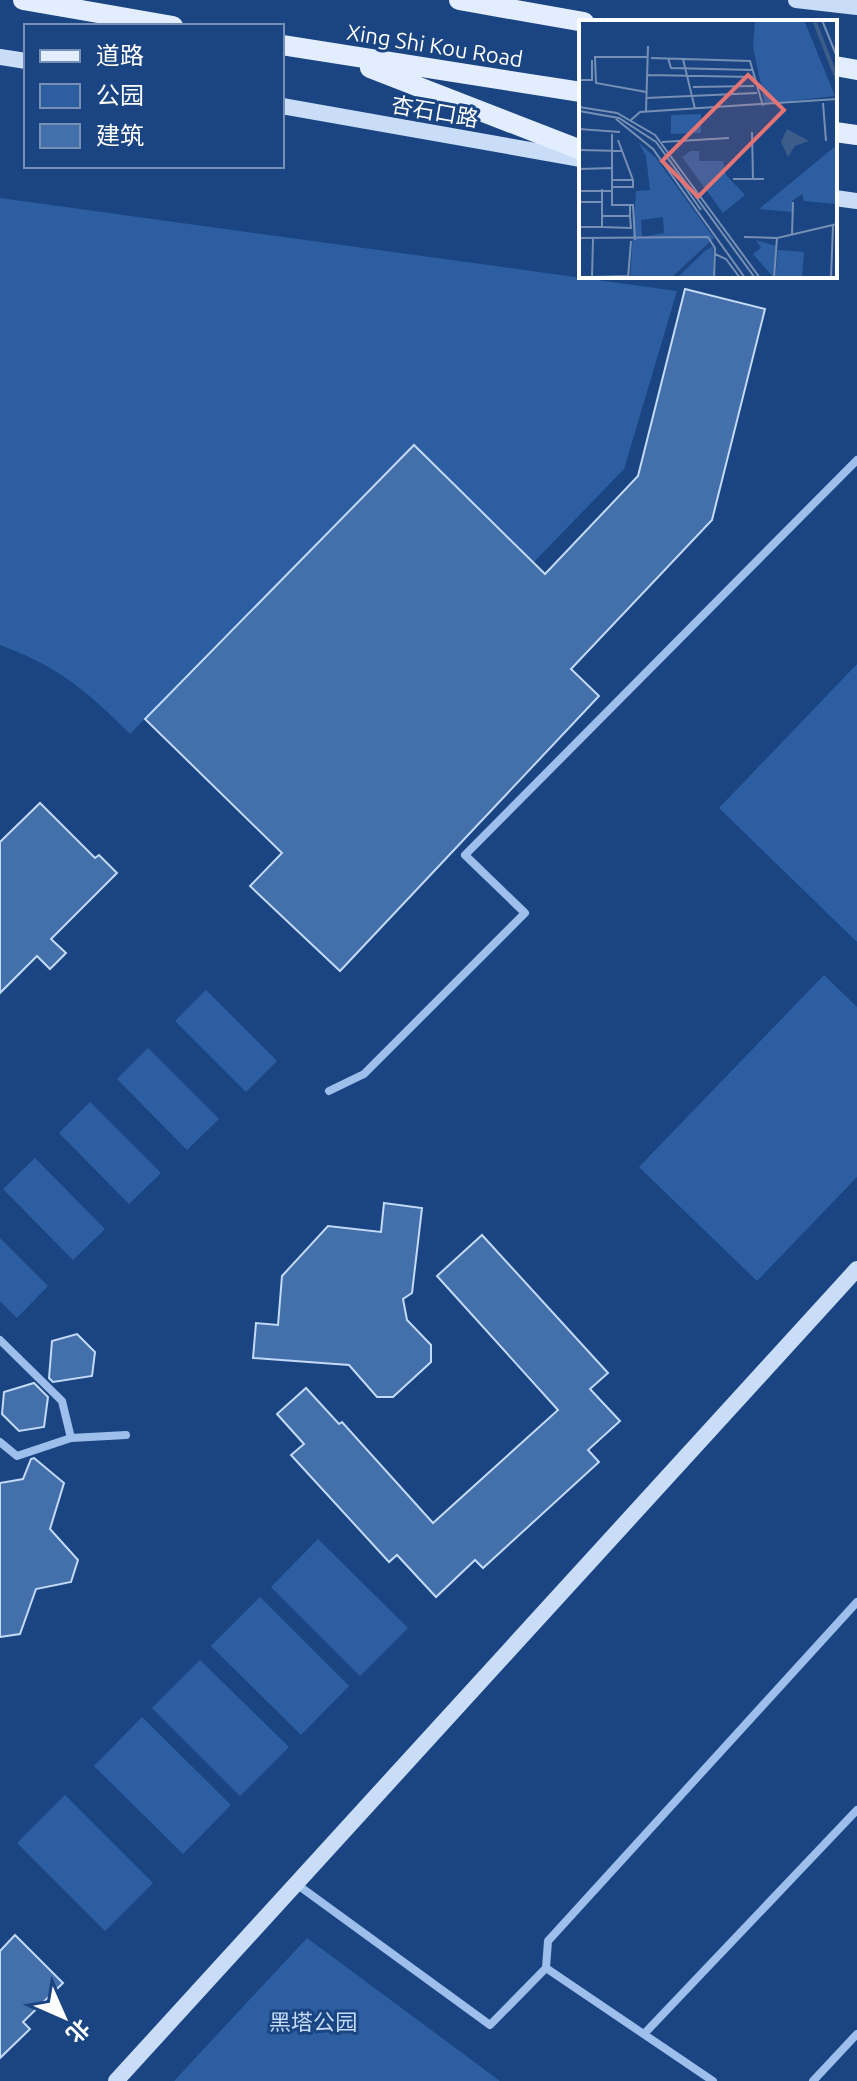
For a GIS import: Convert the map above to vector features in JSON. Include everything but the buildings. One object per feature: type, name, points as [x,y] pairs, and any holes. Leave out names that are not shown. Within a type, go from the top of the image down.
[{"type":"main road","points":[[23,0],[161,24]]},
{"type":"main road","points":[[459,0],[579,21]]},
{"type":"main road","name":"Xing Shi Kou Road","points":[[284,45],[579,92]]},
{"type":"main road","points":[[333,54],[579,149]]},
{"type":"main road","points":[[837,66],[857,70]]},
{"type":"main road","points":[[837,132],[857,135]]},
{"type":"street","points":[[796,0],[857,7]]},
{"type":"street","points":[[0,57],[24,61]]},
{"type":"street","name":"杏石口路","points":[[284,106],[579,159]]},
{"type":"street","points":[[837,198],[857,201]]},
{"type":"street","points":[[329,1091],[364,1074],[525,913],[465,855],[857,460]]},
{"type":"street","points":[[116,2081],[857,1269]]},
{"type":"street","points":[[0,1340],[62,1401],[71,1438]]},
{"type":"street","points":[[0,1442],[17,1456],[71,1438],[126,1435]]},
{"type":"street","points":[[295,1883],[490,2025],[546,1968],[548,1941],[857,1602]]},
{"type":"street","points":[[644,2034],[857,1810]]},
{"type":"street","points":[[546,1968],[713,2081]]},
{"type":"street","points":[[813,2081],[857,2034]]},
{"type":"green space","points":[[0,198],[677,291],[624,469],[533,563],[413,445],[130,734],[71,681],[39,662],[0,645]]},
{"type":"green space","points":[[857,664],[857,942],[719,808]]},
{"type":"green space","points":[[824,975],[857,1007],[857,1177],[757,1281],[639,1167]]},
{"type":"green space","points":[[206,990],[277,1061],[246,1092],[175,1021]]},
{"type":"green space","points":[[148,1048],[219,1119],[187,1150],[117,1079]]},
{"type":"green space","points":[[90,1102],[161,1173],[129,1204],[59,1133]]},
{"type":"green space","points":[[35,1158],[105,1229],[73,1260],[3,1189]]},
{"type":"green space","points":[[0,1238],[48,1286],[17,1318],[0,1301]]},
{"type":"green space","points":[[318,1539],[408,1628],[360,1676],[271,1587]]},
{"type":"green space","points":[[260,1597],[349,1686],[301,1735],[211,1646]]},
{"type":"green space","points":[[200,1660],[289,1747],[240,1796],[152,1708]]},
{"type":"green space","points":[[142,1717],[231,1805],[183,1854],[94,1766]]},
{"type":"green space","points":[[65,1795],[153,1883],[105,1931],[17,1843]]},
{"type":"green space","name":"黑塔公园","points":[[307,1938],[500,2081],[174,2081]]}]
